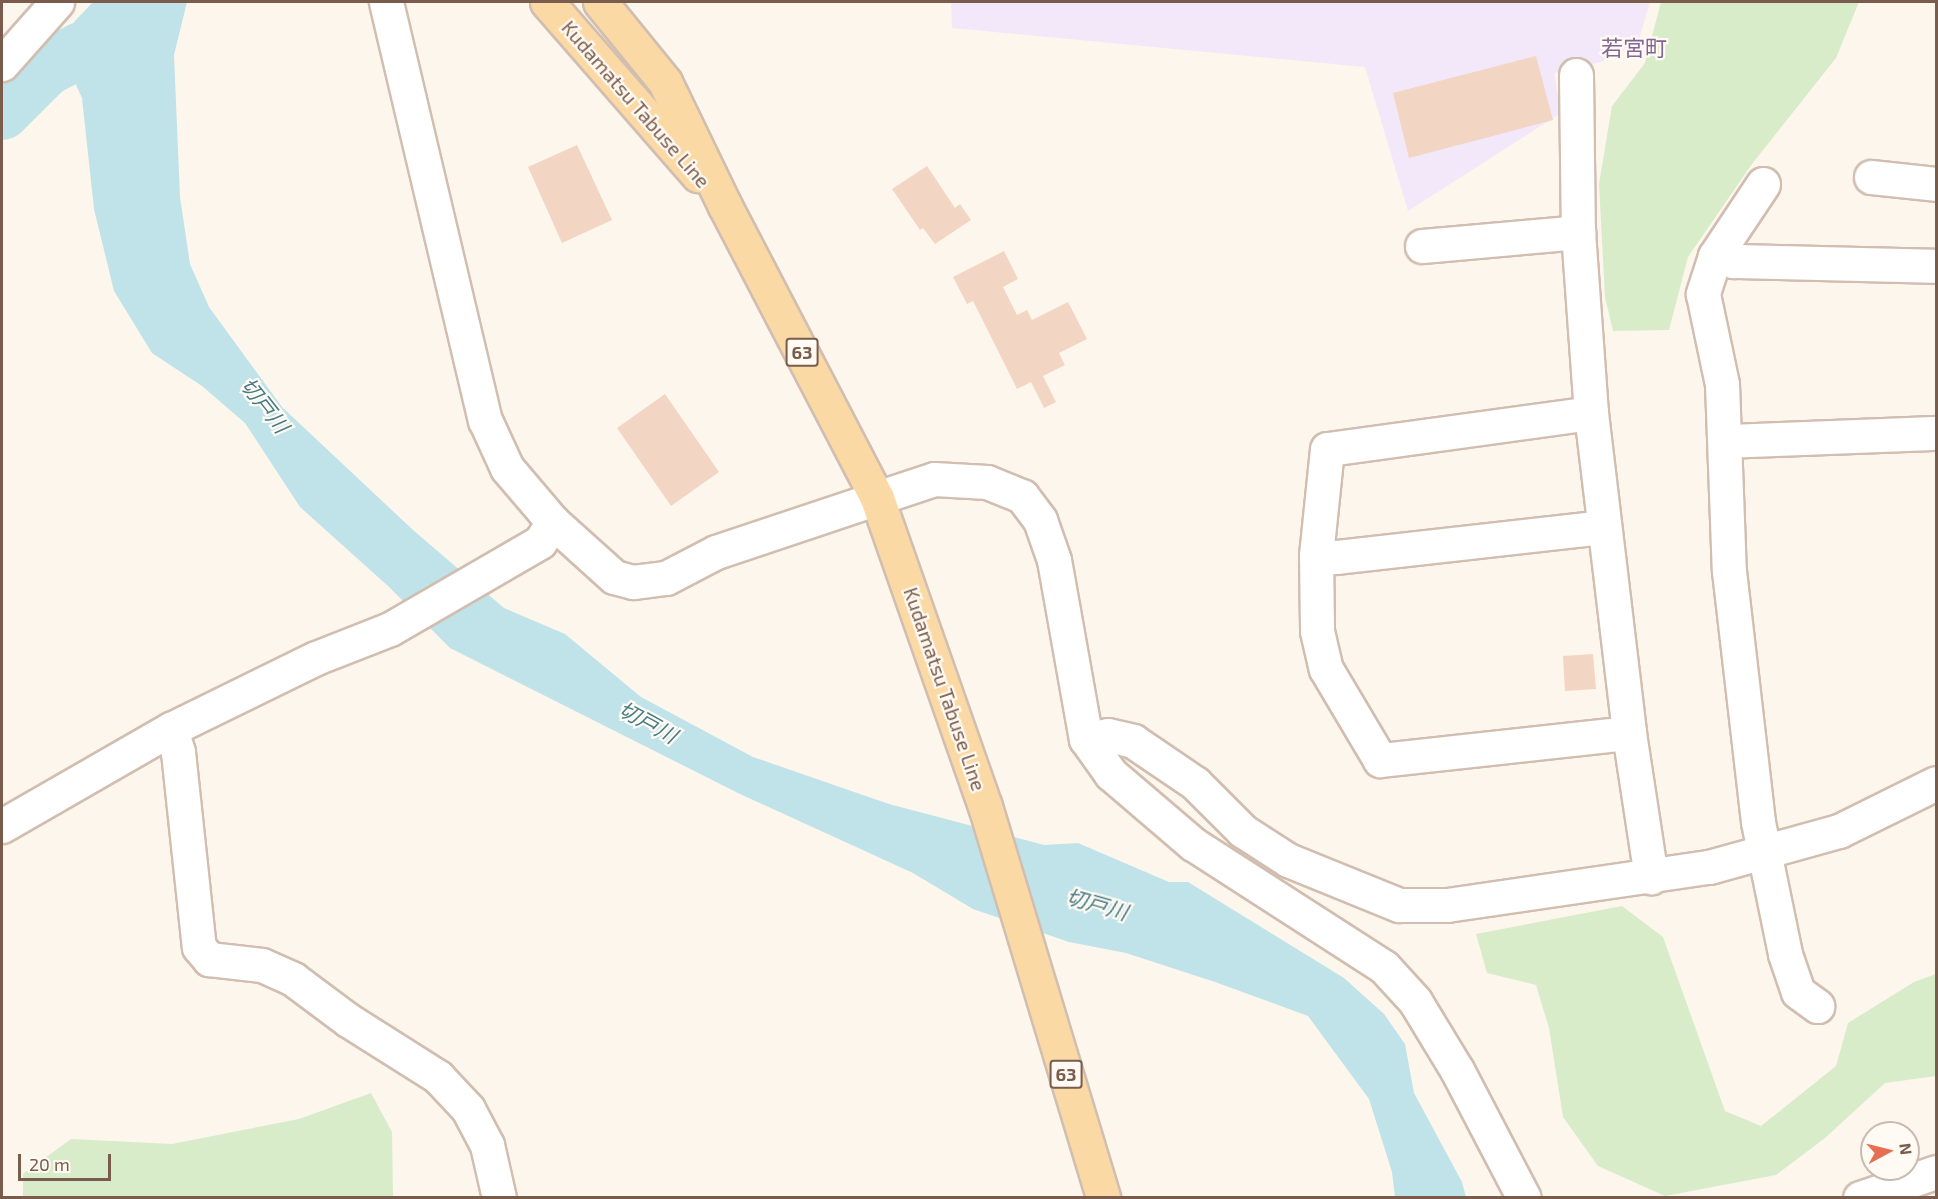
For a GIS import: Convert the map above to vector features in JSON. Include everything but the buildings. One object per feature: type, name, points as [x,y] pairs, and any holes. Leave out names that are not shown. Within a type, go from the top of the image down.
[{"type":"main road","name":"Kudamatsu Tabuse Line","points":[[547,2],[725,206]]},
{"type":"main road","name":"Kudamatsu Tabuse Line","points":[[600,2],[665,82],[725,206],[877,498],[985,806],[1103,1197]]},
{"type":"street","points":[[2,64],[57,2]]},
{"type":"street","points":[[386,2],[485,420],[507,468],[553,522],[614,577],[633,582],[666,578],[716,552],[934,479],[987,482],[1022,496],[1040,520],[1054,560],[1086,739],[1111,774],[1194,844],[1384,967],[1415,1001],[1457,1070],[1524,1197]]},
{"type":"street","points":[[1576,75],[1578,232],[1591,413],[1629,733],[1651,876]]},
{"type":"street","points":[[1871,177],[1936,184]]},
{"type":"street","points":[[1763,184],[1715,256],[1703,294],[1722,384],[1727,441],[1729,571],[1758,822],[1767,851],[1798,992],[1817,1006]]},
{"type":"street","points":[[1422,246],[1578,232]]},
{"type":"street","points":[[1715,256],[1732,261],[1936,266]]},
{"type":"street","points":[[1591,413],[1327,448],[1316,556],[1317,631],[1326,669],[1380,760],[1629,733]]},
{"type":"street","points":[[1727,441],[1936,433]]},
{"type":"street","points":[[2,826],[171,729],[316,658],[400,623],[540,542],[553,522]]},
{"type":"street","points":[[1316,556],[1336,557],[1603,527]]},
{"type":"street","points":[[171,729],[179,763],[199,947],[209,959],[262,965],[293,979],[348,1020],[438,1077],[468,1109],[487,1144],[499,1197]]},
{"type":"street","points":[[1086,739],[1108,735],[1133,741],[1195,783],[1243,831],[1288,860],[1400,905],[1447,905],[1709,867],[1839,831],[1912,799],[1936,783]]},
{"type":"street","points":[[1860,1197],[1936,1172]]},
{"type":"shaded area","points":[[951,2],[1650,2],[1638,43],[1601,62],[1554,73],[1561,113],[1408,211],[1365,67],[952,28]]},
{"type":"green space","points":[[1661,2],[1859,2],[1836,58],[1752,164],[1688,257],[1669,330],[1613,331],[1605,297],[1599,184],[1612,106],[1645,63]]},
{"type":"green space","points":[[1622,906],[1663,937],[1725,1111],[1761,1126],[1836,1066],[1848,1023],[1914,982],[1936,974],[1936,1076],[1885,1083],[1825,1138],[1776,1175],[1665,1196],[1598,1166],[1563,1117],[1549,1028],[1536,985],[1487,973],[1476,934]]},
{"type":"green space","points":[[371,1093],[392,1132],[393,1197],[23,1197],[23,1174],[71,1139],[172,1144],[299,1119]]},
{"type":"water","name":"切戸川","points":[[93,2],[187,2],[174,55],[180,197],[190,264],[209,307],[282,407],[413,530],[504,608],[565,634],[641,697],[753,757],[889,804],[1044,845],[1078,843],[1169,882],[1188,882],[1344,978],[1384,1014],[1405,1044],[1414,1093],[1462,1182],[1466,1197],[1395,1197],[1392,1172],[1369,1099],[1308,1016],[1126,953],[1069,942],[973,909],[913,873],[740,794],[450,648],[388,586],[300,507],[245,423],[202,386],[152,353],[114,291],[94,209],[82,98],[76,85],[74,22]]},
{"type":"waterway","points":[[2,112],[46,68],[81,50],[115,44]]},
{"type":"district","name":"若宮町","points":[[1634,48]]}]
